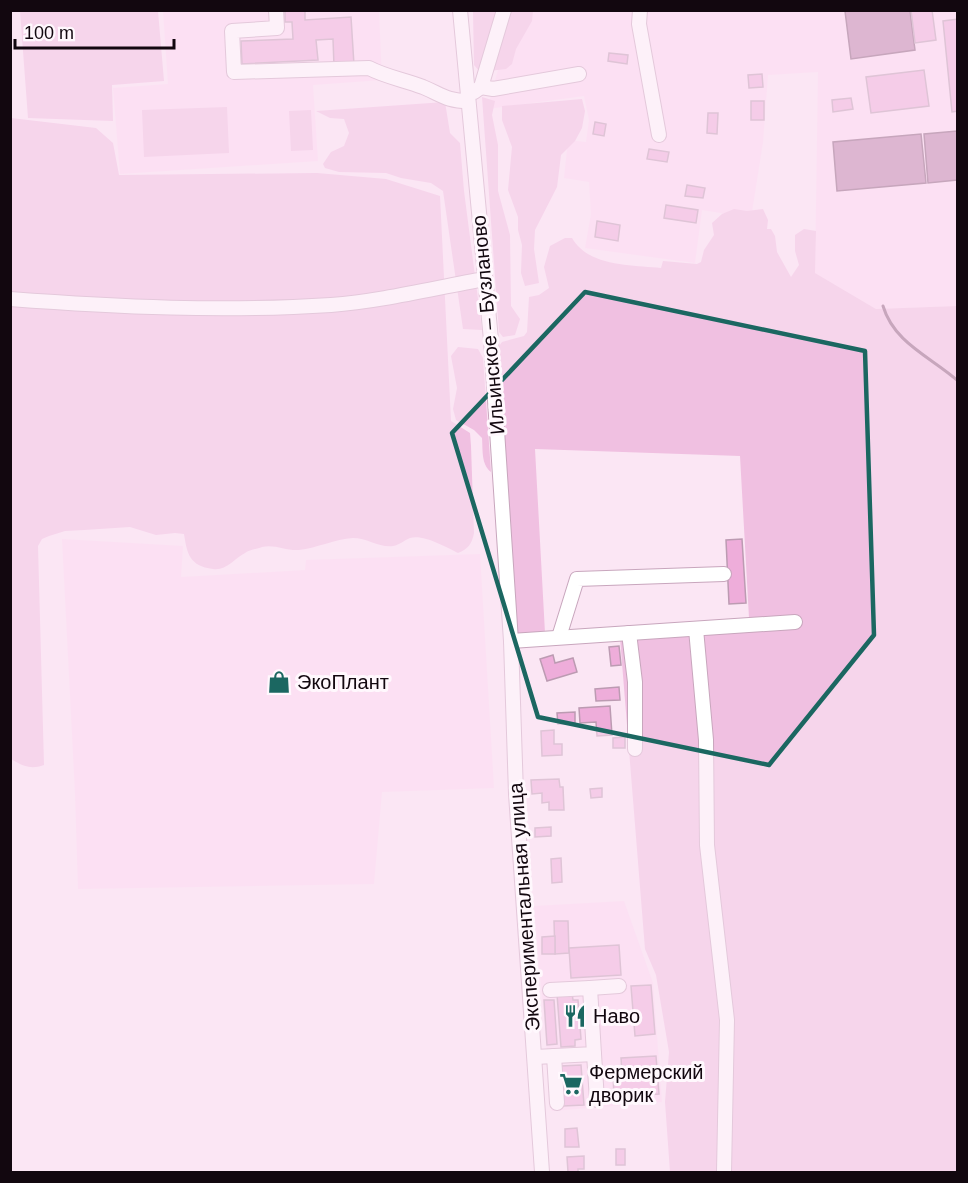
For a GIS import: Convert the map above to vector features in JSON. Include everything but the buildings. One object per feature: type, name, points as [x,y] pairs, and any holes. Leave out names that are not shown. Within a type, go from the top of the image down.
[{"type":"street","points":[[276,10],[277,28],[232,31],[234,72],[369,68],[423,87],[452,101],[468,99],[481,87],[504,10]]},
{"type":"street","name":"Ильинское – Бузланово","points":[[460,10],[485,279],[510,641]]},
{"type":"street","points":[[640,10],[639,24],[659,135]]},
{"type":"street","points":[[481,87],[493,89],[579,74]]},
{"type":"street","points":[[10,299],[96,305],[207,308],[333,304],[485,279]]},
{"type":"street","points":[[559,637],[577,579],[724,574]]},
{"type":"street","points":[[510,641],[795,622]]},
{"type":"street","points":[[696,629],[706,740],[707,844],[727,1020],[724,1173]]},
{"type":"street","points":[[629,633],[634,682],[635,748]]},
{"type":"street","name":"Экспериментальная улица","points":[[510,641],[516,794],[542,1173]]},
{"type":"street","points":[[550,990],[619,986]]},
{"type":"street","points":[[590,988],[597,1100]]},
{"type":"street","points":[[535,1057],[594,1054]]},
{"type":"street","points":[[554,1056],[557,1103]]},
{"type":"highlighted area","points":[[585,292],[865,351],[874,635],[769,765],[538,717],[452,433]]},
{"type":"shaded area","points":[[20,11],[158,11],[164,81],[112,85],[113,121],[28,118]]},
{"type":"shaded area","points":[[163,11],[379,11],[382,80],[313,85],[318,161],[120,174],[113,88],[168,84]]},
{"type":"shaded area","points":[[473,11],[533,11],[532,21],[516,49],[512,64],[506,69],[480,72],[474,65]]},
{"type":"shaded area","points":[[528,11],[957,11],[957,306],[876,309],[815,273],[818,72],[768,75],[763,142],[751,218],[702,210],[695,263],[585,248],[591,214],[589,182],[564,178],[568,140],[586,142],[589,120],[584,96],[487,109],[502,56]]},
{"type":"shaded area","points":[[845,11],[910,11],[915,50],[851,59]]},
{"type":"shaded area","points":[[482,97],[495,101],[492,115],[498,145],[498,191],[510,235],[511,306],[520,319],[515,335],[503,337],[499,332]]},
{"type":"shaded area","points":[[582,99],[585,111],[582,128],[575,141],[561,155],[557,187],[535,230],[534,249],[539,283],[525,286],[521,273],[522,245],[518,230],[518,217],[508,190],[512,147],[502,120],[502,106]]},
{"type":"shaded area","points":[[445,102],[450,133],[460,143],[482,330],[463,329],[443,191],[431,183],[386,173],[339,172],[325,168],[323,164],[331,152],[344,146],[349,133],[344,119],[330,118],[316,111]]},
{"type":"shaded area","points":[[227,107],[229,153],[144,157],[142,110]]},
{"type":"shaded area","points":[[311,110],[313,150],[291,151],[289,111]]},
{"type":"shaded area","points":[[11,118],[96,128],[113,143],[119,175],[317,173],[386,179],[440,196],[451,421],[470,433],[471,446],[474,533],[469,546],[458,553],[434,542],[415,537],[393,546],[353,538],[299,550],[262,547],[247,552],[226,566],[213,569],[194,562],[188,553],[184,534],[156,535],[130,527],[65,531],[42,539],[38,546],[44,765],[35,767],[23,765],[11,759]]},
{"type":"shaded area","points":[[957,131],[957,180],[928,183],[924,134]]},
{"type":"shaded area","points":[[921,134],[926,183],[837,191],[833,142]]},
{"type":"shaded area","points":[[734,209],[747,211],[763,209],[768,220],[767,229],[771,229],[775,236],[777,252],[791,277],[799,265],[795,251],[795,235],[804,229],[816,231],[815,273],[876,309],[957,306],[957,1172],[670,1172],[665,1102],[669,1052],[656,975],[645,949],[620,638],[519,647],[497,349],[502,342],[524,336],[527,332],[529,297],[539,295],[549,288],[544,267],[550,246],[565,238],[572,238],[589,254],[612,263],[661,268],[663,261],[697,264],[701,262],[704,250],[714,235],[712,223],[722,214]],"holes":[[[535,449],[740,456],[749,618],[545,633]]]},
{"type":"shaded area","points":[[458,347],[478,349],[483,358],[491,472],[484,461],[482,438],[474,430],[456,420],[453,409],[457,388],[451,356]]},
{"type":"shaded area","name":"ЭкоПлант","points":[[62,539],[183,546],[181,577],[305,570],[306,560],[480,554],[494,788],[382,792],[374,884],[78,889]]},
{"type":"shaded area","points":[[624,901],[653,983],[662,1102],[552,1111],[534,906]]},
{"type":"waterway","points":[[883,306],[888,319],[904,340],[958,381]]},
{"type":"place","name":"ЭкоПлант","points":[[279,682]]},
{"type":"place","name":"Наво","points":[[575,1016]]},
{"type":"place","name":"Фермерский дворик","points":[[571,1084]]}]
